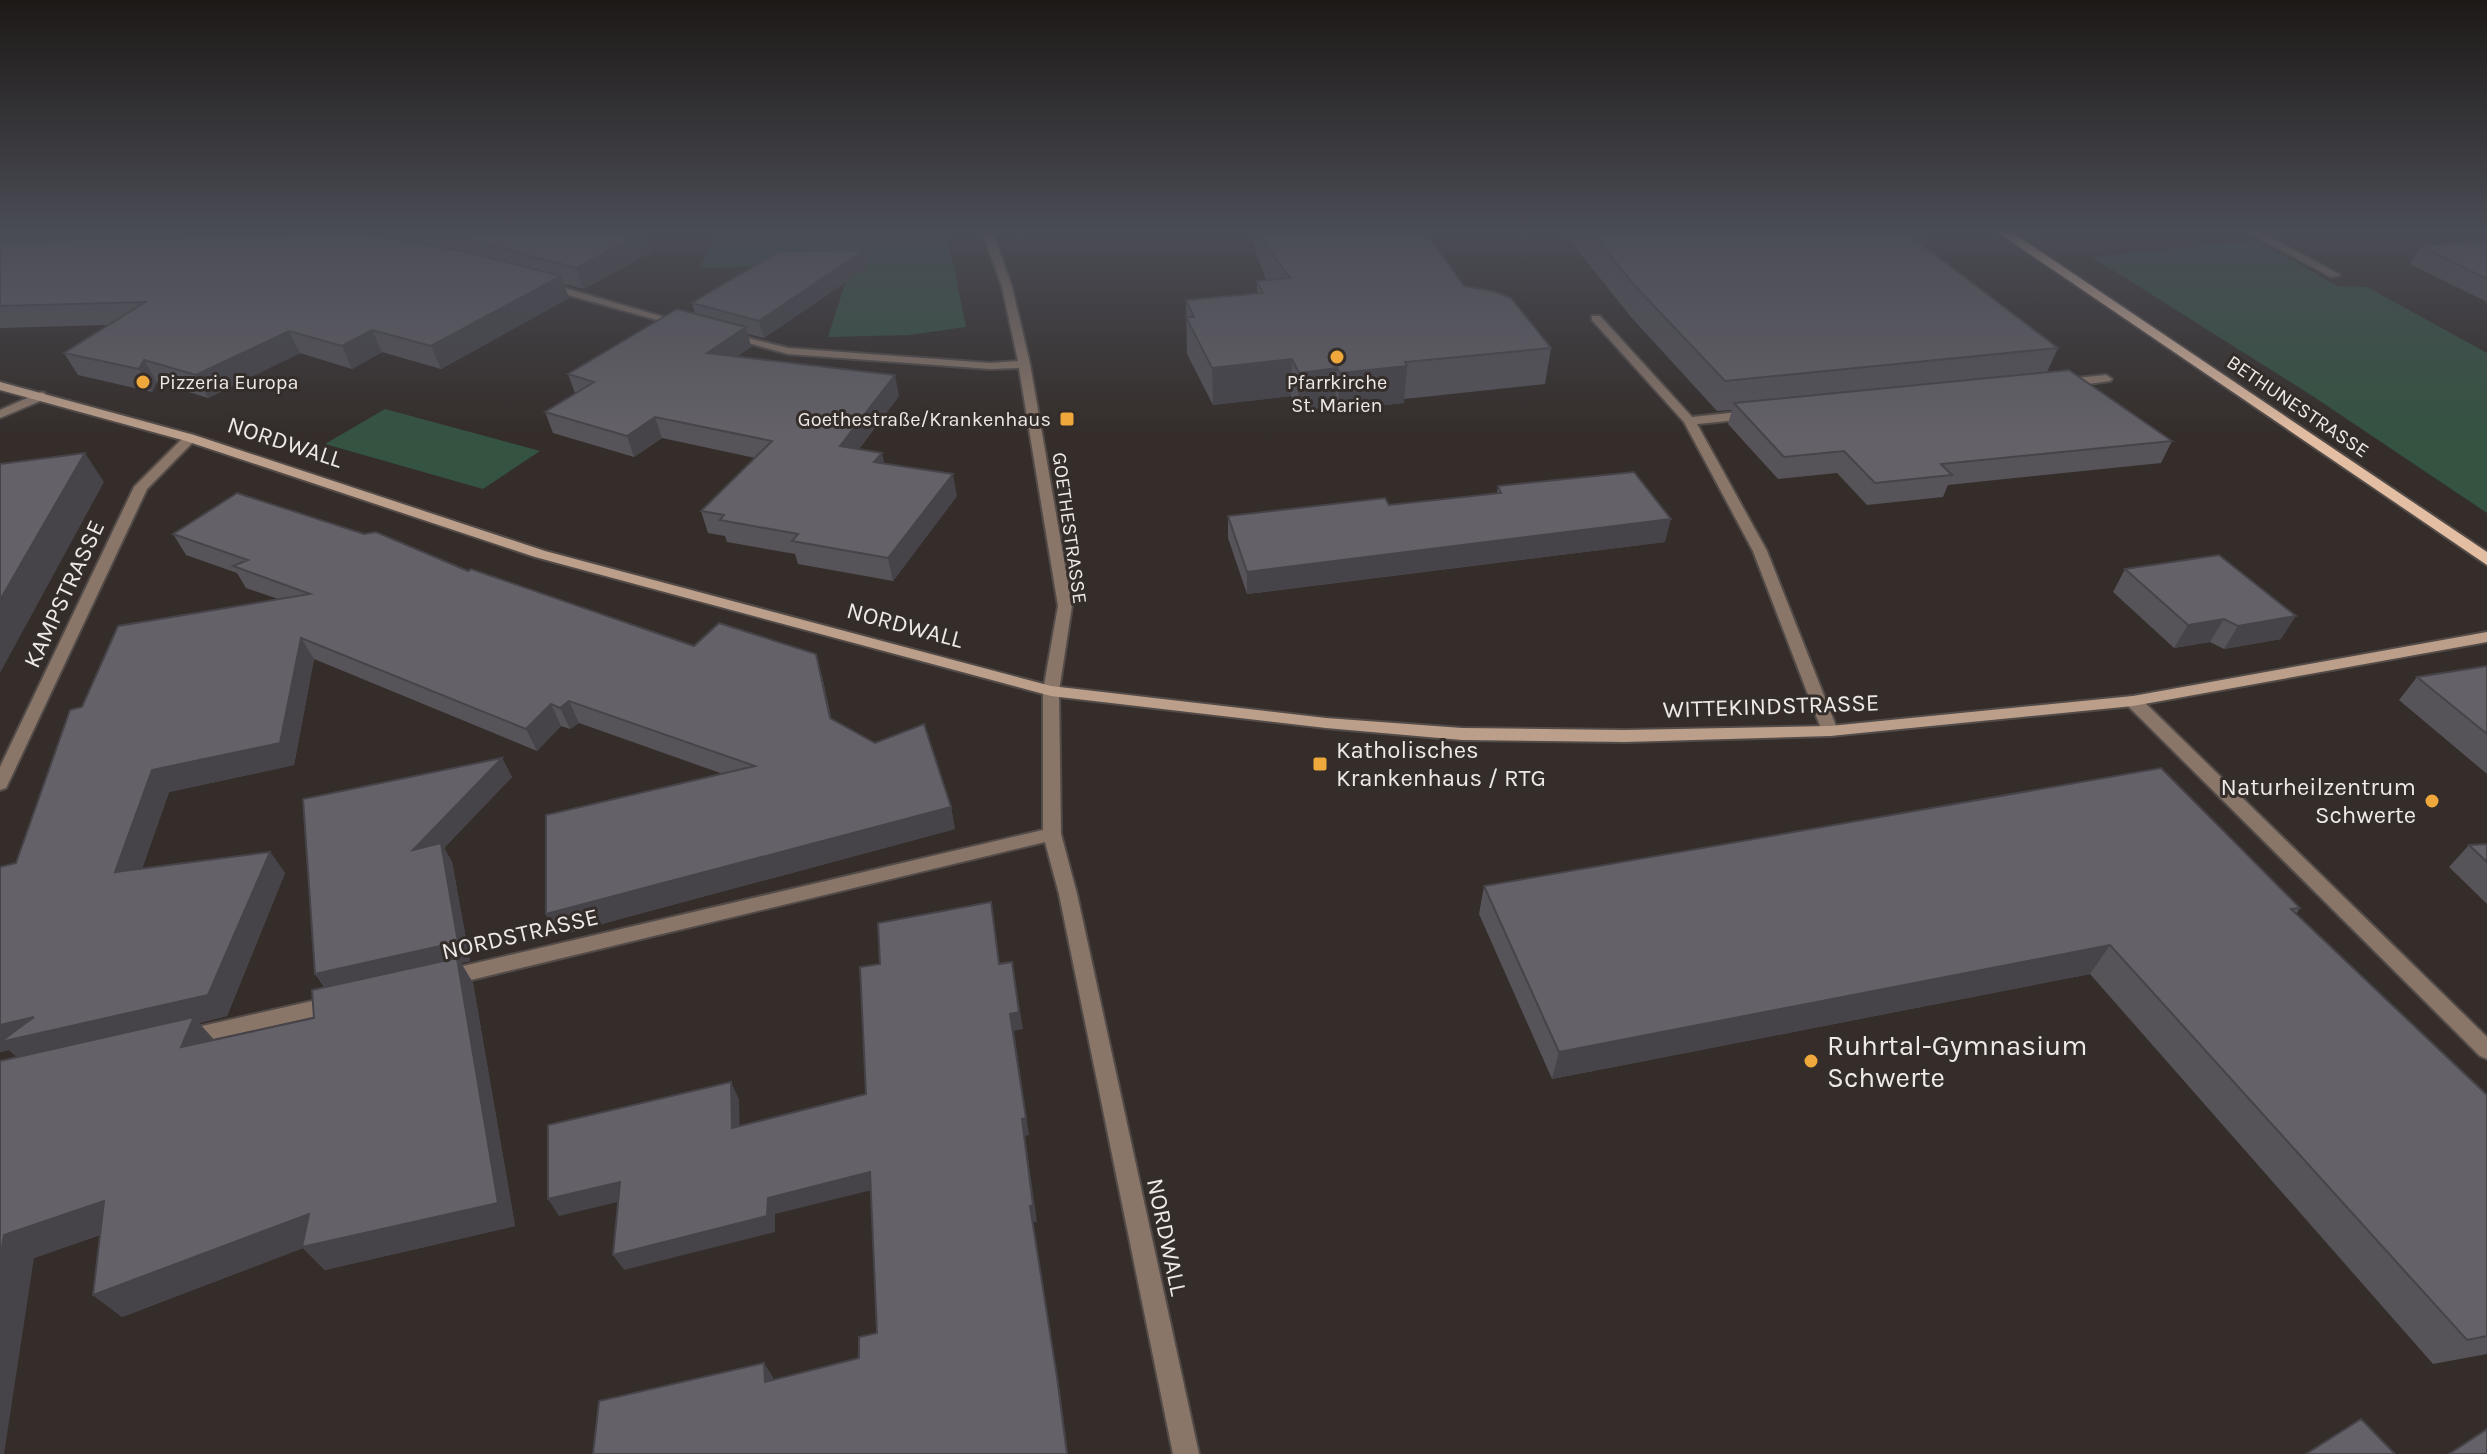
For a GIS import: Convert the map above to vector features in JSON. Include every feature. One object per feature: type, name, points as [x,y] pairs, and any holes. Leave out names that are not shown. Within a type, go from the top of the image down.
[{"type":"main road","name":"BETHUNESTRASSE","points":[[2105,301],[2487,560]]},
{"type":"main road","name":"NORDWALL","points":[[0,386],[190,438],[540,554],[1051,691]]},
{"type":"main road","name":"WITTEKINDSTRASSE","points":[[1051,691],[1326,723],[1462,734],[1625,736],[1830,731],[2133,701],[2487,637]]},
{"type":"street","points":[[599,301],[696,328]]},
{"type":"street","name":"GOETHESTRASSE","points":[[1010,301],[1024,364],[1065,606],[1051,691]]},
{"type":"street","points":[[1596,318],[1689,421],[1760,551],[1830,731]]},
{"type":"street","points":[[711,332],[788,351],[990,366],[1024,364]]},
{"type":"street","points":[[2045,385],[2106,379]]},
{"type":"street","points":[[0,414],[41,396]]},
{"type":"street","points":[[1689,421],[1765,413]]},
{"type":"street","name":"KAMPSTRASSE","points":[[0,784],[141,487],[190,438]]},
{"type":"street","name":"NORDWALL","points":[[1051,691],[1052,834],[1071,909],[1186,1454]]},
{"type":"street","points":[[2133,701],[2487,1050]]},
{"type":"street","name":"NORDSTRASSE","points":[[428,982],[1052,834]]},
{"type":"street","points":[[168,1041],[352,1000]]},
{"type":"green space","points":[[840,301],[961,301],[966,327],[908,335],[828,337]]},
{"type":"green space","points":[[2162,301],[2392,301],[2487,353],[2487,513],[2314,397]]},
{"type":"green space","points":[[385,409],[540,451],[483,489],[325,444]]},
{"type":"building","points":[[0,301],[515,301],[431,346],[372,330],[342,346],[289,331],[196,375],[144,360],[139,369],[64,353],[145,302],[0,306]]},
{"type":"building","points":[[696,301],[789,301],[759,321],[692,303]]},
{"type":"building","points":[[1186,301],[1513,301],[1551,348],[1405,362],[1407,366],[1340,373],[1337,368],[1299,373],[1292,359],[1212,368],[1186,317],[1194,317]]},
{"type":"building","points":[[1649,301],[1996,301],[2058,348],[1725,381]]},
{"type":"building","points":[[677,309],[746,327],[707,353],[895,375],[840,446],[882,453],[874,462],[953,474],[888,558],[792,541],[798,534],[720,520],[724,515],[701,511],[772,441],[655,417],[627,436],[545,412],[594,382],[568,374]]},
{"type":"building","points":[[2069,370],[2172,441],[1941,464],[1952,475],[1875,483],[1844,451],[1784,457],[1734,403]]},
{"type":"building","points":[[85,453],[0,600],[0,464]]},
{"type":"building","points":[[1634,472],[1671,519],[1247,572],[1228,516],[1385,498],[1389,505],[1501,493],[1498,486]]},
{"type":"building","points":[[237,493],[364,534],[376,532],[468,571],[471,569],[694,646],[719,623],[816,654],[830,718],[875,743],[924,724],[951,807],[546,914],[546,815],[755,766],[569,701],[560,708],[551,704],[526,729],[301,638],[280,743],[152,770],[115,872],[270,852],[208,995],[0,1042],[34,1017],[0,1025],[0,867],[16,863],[70,710],[82,707],[118,626],[310,594],[233,566],[248,560],[173,534]]},
{"type":"building","points":[[2219,555],[2296,616],[2238,626],[2224,619],[2188,625],[2125,569]]},
{"type":"building","points":[[2487,666],[2487,734],[2417,677]]},
{"type":"building","points":[[502,758],[413,850],[441,843],[458,942],[315,974],[303,799]]},
{"type":"building","points":[[2161,768],[2300,908],[2291,909],[2487,1095],[2487,1336],[2467,1340],[2110,945],[1559,1052],[1484,886]]},
{"type":"building","points":[[2487,844],[2487,862],[2469,845]]},
{"type":"building","points":[[991,902],[999,964],[1012,962],[1019,1012],[1010,1014],[1026,1118],[1022,1119],[1033,1205],[1030,1206],[1067,1454],[593,1454],[599,1401],[764,1363],[765,1382],[859,1358],[859,1337],[877,1333],[870,1172],[768,1198],[767,1216],[613,1255],[620,1182],[548,1199],[548,1125],[731,1082],[732,1128],[866,1094],[860,967],[880,964],[878,923]]},
{"type":"building","points":[[457,958],[498,1203],[302,1247],[309,1214],[93,1295],[104,1201],[4,1235],[0,1260],[0,1061],[194,1017],[181,1047],[314,1018],[312,990]]},
{"type":"building","points":[[2361,1419],[2395,1454],[2306,1454]]},
{"type":"building","points":[[2487,1429],[2487,1454],[2449,1454]]},
{"type":"place","name":"Pfarrkirche St. Marien","points":[[1337,357]]},
{"type":"place","name":"Pizzeria Europa","points":[[143,382]]},
{"type":"place","name":"Goethestraße/Krankenhaus","points":[[1067,419]]},
{"type":"place","name":"Katholisches Krankenhaus / RTG","points":[[1320,764]]},
{"type":"place","name":"Naturheilzentrum Schwerte","points":[[2432,801]]},
{"type":"place","name":"Ruhrtal-Gymnasium Schwerte","points":[[1811,1061]]}]
